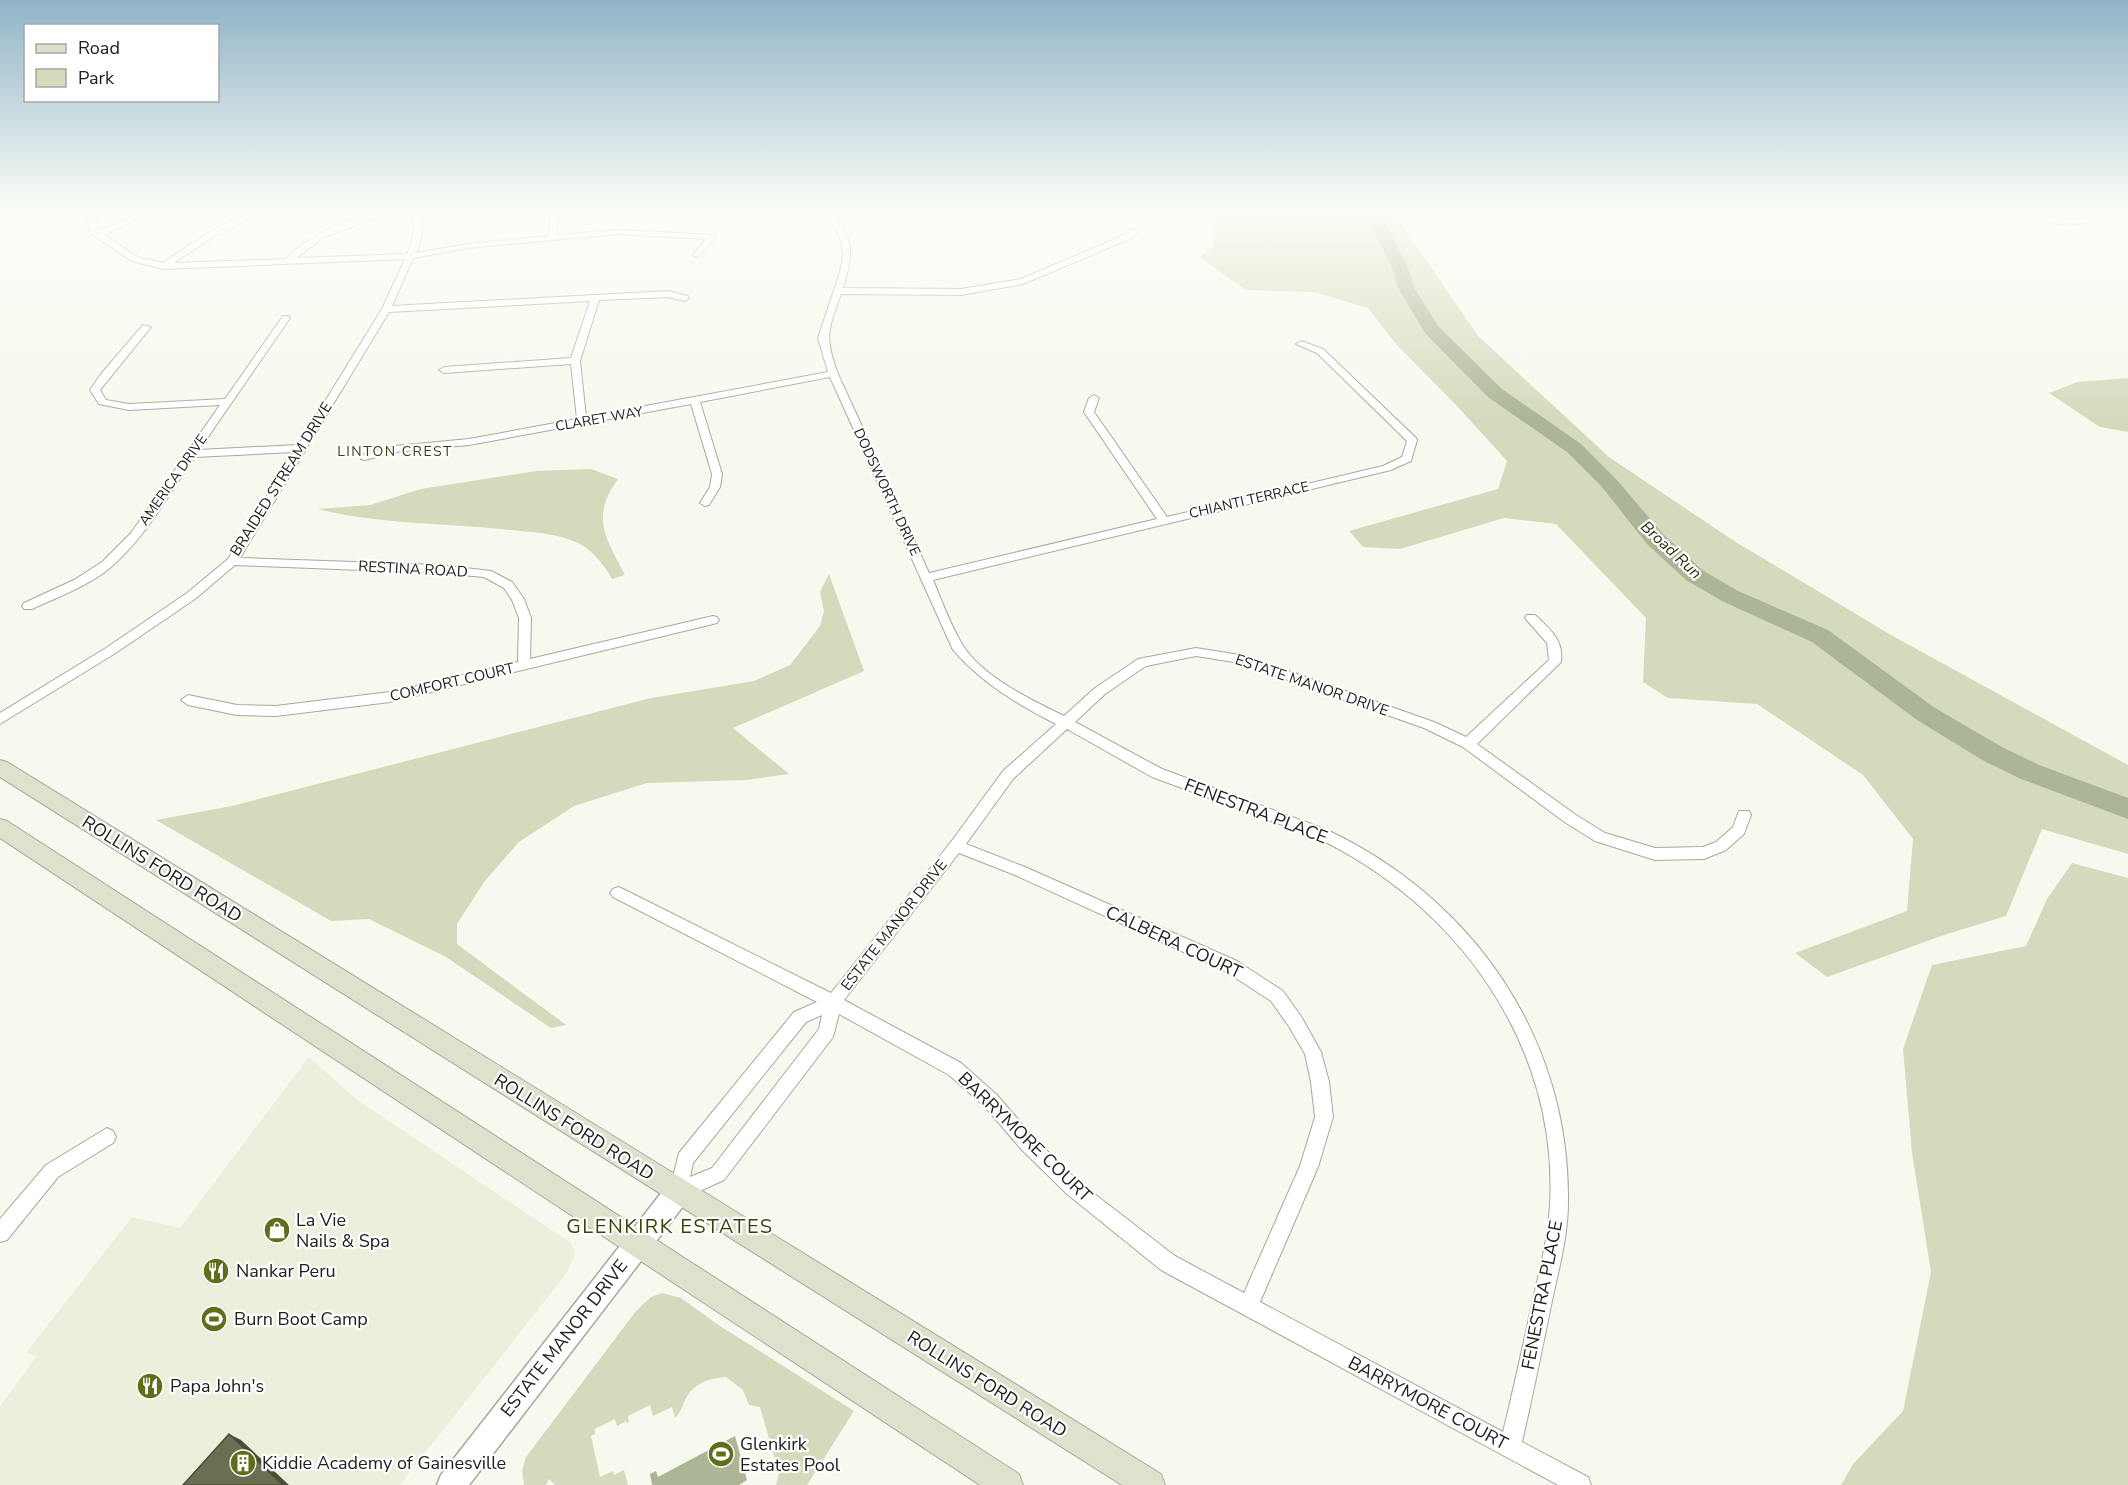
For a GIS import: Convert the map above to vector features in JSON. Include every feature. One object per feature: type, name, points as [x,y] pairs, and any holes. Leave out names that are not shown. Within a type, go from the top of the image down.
[{"type":"main road","name":"ROLLINS FORD ROAD","points":[[0,767],[1150,1485]]},
{"type":"main road","points":[[0,828],[1008,1485]]},
{"type":"street","name":"BRAIDED STREAM DRIVE","points":[[0,719],[110,651],[191,596],[231,561],[386,309],[399,281]]},
{"type":"street","name":"DODSWORTH DRIVE","points":[[841,281],[823,340],[833,375],[957,647],[969,663],[1011,692],[1067,722]]},
{"type":"street","points":[[840,291],[961,292],[1016,281]]},
{"type":"street","points":[[386,309],[668,294],[685,298]]},
{"type":"street","points":[[582,422],[575,361],[596,297]]},
{"type":"street","name":"AMERICA DRIVE","points":[[27,606],[78,583],[106,565],[135,535],[286,318]]},
{"type":"street","points":[[146,327],[104,376],[95,390],[102,402],[129,407],[228,402]]},
{"type":"street","name":"CHIANTI TERRACE","points":[[926,578],[1387,468],[1407,459],[1412,440],[1320,351],[1301,344]]},
{"type":"street","points":[[444,370],[575,361]]},
{"type":"street","name":"CLARET WAY","points":[[365,457],[395,449],[469,442],[833,375]]},
{"type":"street","points":[[1094,398],[1089,412],[1163,520]]},
{"type":"street","points":[[695,402],[717,474],[715,487],[705,503]]},
{"type":"street","points":[[192,454],[300,448]]},
{"type":"street","name":"RESTINA ROAD","points":[[231,561],[439,569],[487,574],[508,585],[518,599],[525,618],[524,664]]},
{"type":"street","points":[[1468,744],[1555,662],[1557,651],[1553,640],[1531,618]]},
{"type":"street","name":"COMFORT COURT","points":[[188,700],[237,710],[276,711],[390,698],[713,620]]},
{"type":"street","name":"ESTATE MANOR DRIVE","points":[[678,1192],[718,1174],[827,1032],[833,1002],[956,846],[1008,775],[1100,691],[1142,662],[1196,652],[1242,659],[1429,725],[1468,744],[1570,819],[1600,837],[1654,854],[1694,854],[1722,846],[1739,831],[1744,815]]},
{"type":"street","name":"FENESTRA PLACE","points":[[1067,722],[1154,772],[1288,820],[1344,844],[1373,862],[1401,880],[1433,907],[1475,954],[1506,996],[1530,1041],[1549,1092],[1558,1148],[1559,1203],[1552,1256],[1510,1448]]},
{"type":"street","name":"CALBERA COURT","points":[[956,846],[1020,871],[1231,966],[1277,996],[1296,1023],[1314,1052],[1324,1117],[1309,1167],[1248,1306]]},
{"type":"street","name":"BARRYMORE COURT","points":[[618,893],[833,1002],[955,1069],[991,1101],[1028,1144],[1073,1188],[1168,1263],[1580,1485]]},
{"type":"street","name":"ESTATE MANOR DRIVE","points":[[451,1485],[678,1192],[686,1160],[800,1017],[833,1002]]},
{"type":"street","points":[[0,1233],[52,1171],[107,1137]]},
{"type":"shaded area","points":[[309,1057],[356,1099],[571,1243],[575,1255],[566,1274],[400,1485],[0,1485],[0,1406],[37,1356],[26,1353],[132,1217],[180,1228]]},
{"type":"shaded area","name":"Glenkirk Estates Pool","points":[[735,1436],[747,1480],[739,1485],[652,1485],[650,1474],[656,1471],[658,1477]]},
{"type":"green space","points":[[1234,281],[1441,281],[1478,336],[1609,457],[1734,541],[1891,635],[2128,765],[2128,854],[2042,829],[2006,916],[1947,934],[1827,977],[1795,953],[1907,911],[1913,839],[1863,775],[1757,704],[1668,698],[1643,682],[1646,618],[1556,524],[1504,518],[1400,549],[1363,547],[1349,531],[1498,489],[1507,461],[1396,344],[1368,308],[1314,292],[1246,290]]},
{"type":"green space","points":[[2128,378],[2128,432],[2100,427],[2049,393],[2077,382]]},
{"type":"green space","points":[[591,469],[618,479],[609,493],[603,516],[607,538],[625,575],[612,579],[588,549],[569,539],[501,529],[363,518],[318,509],[370,505],[421,489],[536,471]]},
{"type":"green space","points":[[829,574],[864,671],[733,728],[789,774],[747,780],[647,783],[574,806],[519,842],[484,882],[457,924],[457,944],[566,1025],[551,1028],[446,957],[369,919],[331,921],[156,820],[232,806],[651,698],[754,681],[790,665],[820,626],[824,611],[820,592]]},
{"type":"green space","points":[[2072,863],[2128,878],[2128,1485],[1841,1485],[1853,1464],[1903,1411],[1931,1272],[1912,1153],[1903,1049],[1932,965],[2026,946],[2047,899]]},
{"type":"green space","points":[[662,1293],[681,1298],[717,1324],[854,1411],[807,1485],[776,1485],[779,1473],[760,1407],[749,1405],[743,1390],[726,1377],[706,1381],[694,1388],[675,1418],[672,1407],[653,1416],[650,1405],[628,1416],[629,1422],[627,1423],[626,1421],[617,1426],[615,1419],[595,1429],[595,1434],[591,1436],[600,1477],[613,1471],[614,1475],[624,1470],[628,1485],[555,1485],[549,1479],[546,1485],[524,1485],[522,1471],[526,1457],[636,1311],[651,1297]]},
{"type":"building","name":"Kiddie Academy of Gainesville","points":[[229,1434],[283,1485],[183,1485]]},
{"type":"waterway","name":"Broad Run","points":[[1404,281],[1431,329],[1495,393],[1574,448],[1609,483],[1655,539],[1694,575],[1730,596],[1820,636],[1926,714],[1993,754],[2030,772],[2083,790],[2128,809]]},
{"type":"place","name":"La Vie Nails & Spa","points":[[277,1230]]},
{"type":"place","name":"Nankar Peru","points":[[216,1271]]},
{"type":"place","name":"Burn Boot Camp","points":[[214,1319]]},
{"type":"place","name":"Papa John's","points":[[150,1386]]},
{"type":"place","name":"Glenkirk Estates Pool","points":[[721,1454]]},
{"type":"place","name":"Kiddie Academy of Gainesville","points":[[243,1463]]},
{"type":"district","name":"LINTON CREST","points":[[395,451]]},
{"type":"district","name":"GLENKIRK ESTATES","points":[[670,1226]]}]
